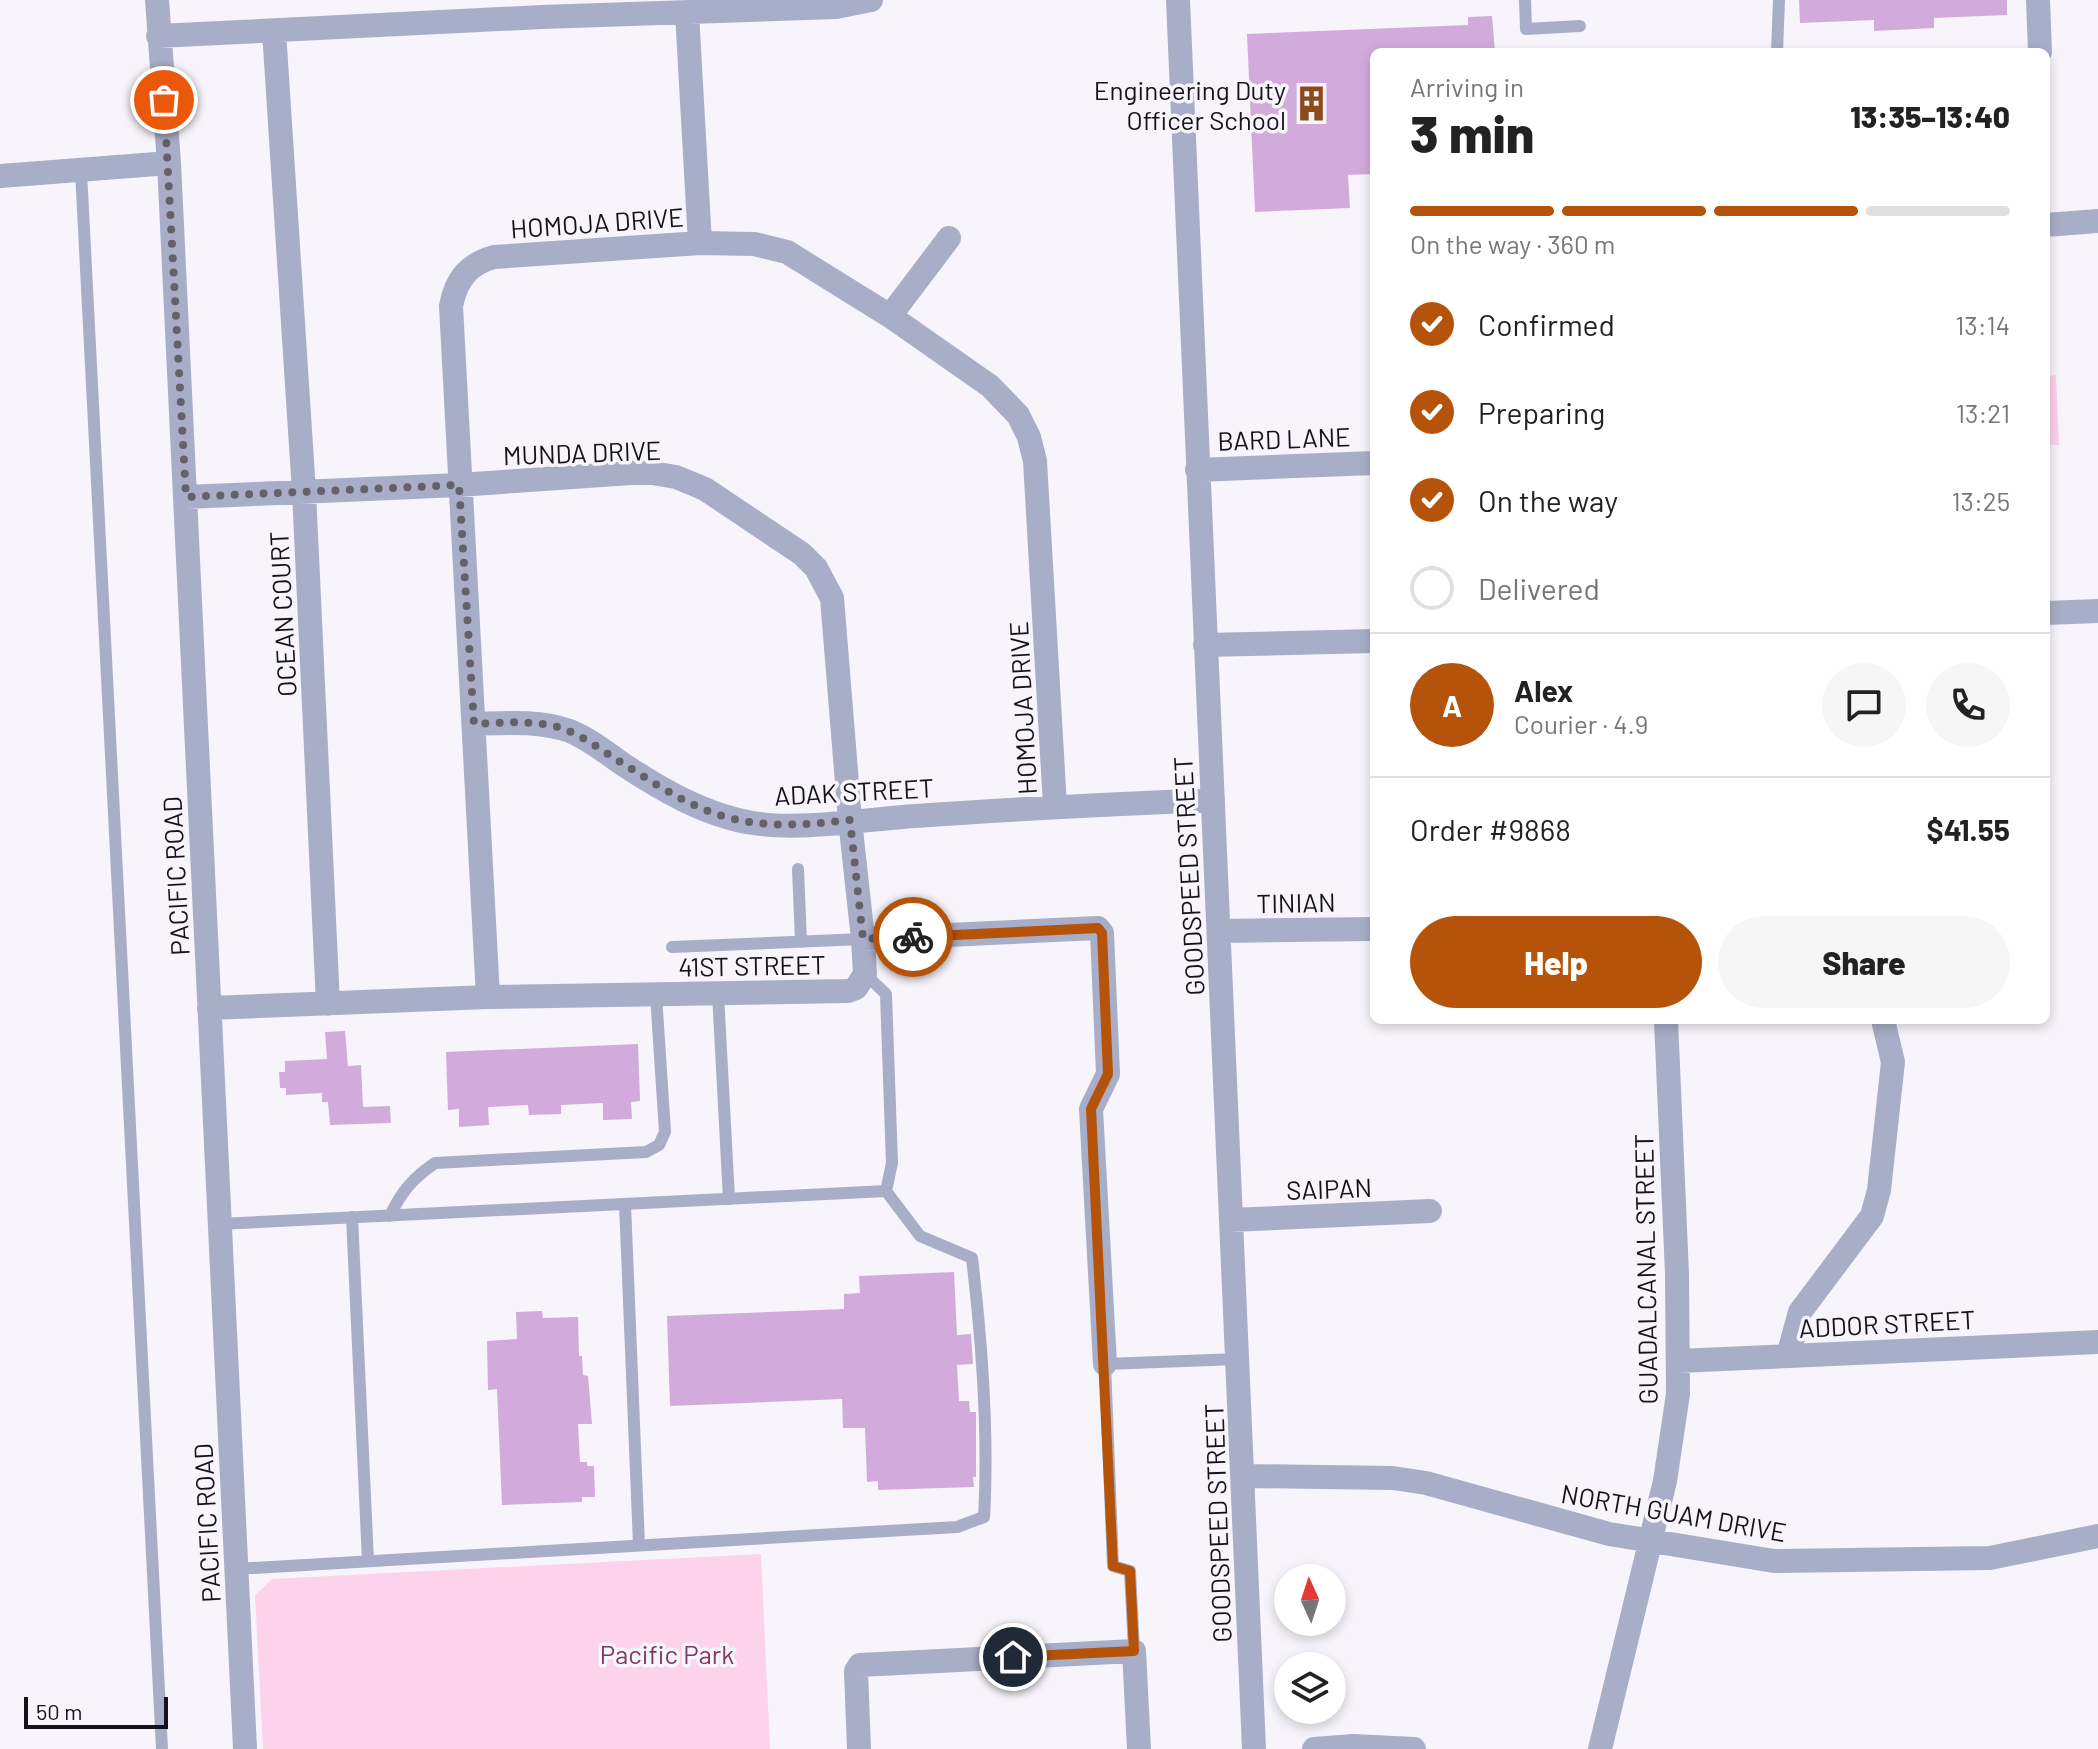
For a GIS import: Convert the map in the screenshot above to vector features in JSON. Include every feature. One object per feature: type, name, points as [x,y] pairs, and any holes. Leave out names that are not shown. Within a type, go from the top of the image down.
[{"type":"street","name":"PACIFIC ROAD","points":[[157,0],[169,163],[186,497],[245,1749]]},
{"type":"street","points":[[158,36],[274,31],[542,9],[687,13],[871,0]]},
{"type":"street","name":"GOODSPEED STREET","points":[[1178,0],[1254,1749]]},
{"type":"street","points":[[2038,0],[2040,48]]},
{"type":"street","points":[[687,13],[700,243]]},
{"type":"street","name":"OCEAN COURT","points":[[274,31],[304,492],[328,1004]]},
{"type":"street","points":[[0,176],[169,163]]},
{"type":"street","points":[[2050,225],[2098,221]]},
{"type":"street","points":[[890,316],[949,238]]},
{"type":"street","name":"HOMOJA DRIVE","points":[[488,997],[451,306],[454,290],[470,268],[494,257],[700,243],[772,246],[787,252],[890,316],[1002,396],[1018,415],[1029,437],[1037,472],[1055,806]]},
{"type":"street","name":"BARD LANE","points":[[1197,470],[1370,463]]},
{"type":"street","name":"MUNDA DRIVE","points":[[186,497],[459,485],[631,473],[676,477],[705,489],[802,554],[826,582],[835,611],[850,820],[863,939]]},
{"type":"street","points":[[2050,613],[2098,611]]},
{"type":"street","points":[[1205,645],[1370,641]]},
{"type":"street","name":"ADAK STREET","points":[[474,724],[525,722],[570,732],[683,799],[732,819],[774,825],[1055,806],[1213,800]]},
{"type":"street","points":[[863,939],[1098,928],[1102,933],[1108,1074],[1091,1109],[1105,1364]]},
{"type":"street","name":"TINIAN","points":[[1219,931],[1370,929]]},
{"type":"street","name":"41ST STREET","points":[[209,1008],[488,997],[848,991],[856,988],[865,974],[863,939]]},
{"type":"street","name":"GUADALCANAL STREET","points":[[1600,1749],[1665,1481],[1678,1394],[1666,1024]]},
{"type":"street","points":[[1788,1356],[1800,1312],[1872,1216],[1879,1190],[1893,1062],[1884,1024]]},
{"type":"street","name":"SAIPAN","points":[[1231,1220],[1430,1211]]},
{"type":"street","name":"ADDOR STREET","points":[[1679,1361],[2098,1342]]},
{"type":"street","name":"NORTH GUAM DRIVE","points":[[1243,1476],[1393,1478],[1426,1483],[1559,1522],[1649,1541],[1774,1561],[1990,1558],[2098,1536]]},
{"type":"street","points":[[859,1749],[856,1671],[860,1665],[1134,1651],[1139,1749]]},
{"type":"street","points":[[1314,1749],[1353,1746],[1414,1749]]},
{"type":"lane","points":[[1525,0],[1526,29],[1580,26]]},
{"type":"lane","points":[[1777,48],[1779,0]]},
{"type":"lane","points":[[81,171],[162,1749]]},
{"type":"lane","points":[[798,869],[801,942]]},
{"type":"lane","points":[[672,947],[863,939]]},
{"type":"lane","points":[[236,1569],[957,1527],[984,1517],[987,1467],[972,1258],[920,1236],[886,1191],[892,1163],[886,994],[865,974]]},
{"type":"lane","points":[[718,994],[729,1199]]},
{"type":"lane","points":[[390,1216],[400,1194],[416,1176],[435,1163],[646,1152],[659,1145],[665,1132],[656,995]]},
{"type":"lane","points":[[219,1224],[886,1191]]},
{"type":"lane","points":[[625,1204],[639,1545]]},
{"type":"lane","points":[[352,1217],[368,1561]]},
{"type":"lane","points":[[1134,1651],[1130,1571],[1113,1566],[1105,1364],[1238,1359]]},
{"type":"green space","points":[[2056,375],[2059,445],[2050,445],[2050,376]]},
{"type":"green space","name":"Pacific Park","points":[[761,1554],[770,1749],[263,1749],[255,1595],[272,1579]]},
{"type":"building","points":[[1799,0],[2007,0],[2007,15],[1934,18],[1934,28],[1874,31],[1874,20],[1800,23]]},
{"type":"building","name":"Engineering Duty Officer School","points":[[1492,16],[1495,48],[1370,48],[1370,174],[1348,175],[1350,208],[1255,212],[1247,34],[1468,25],[1468,17]]},
{"type":"building","points":[[345,1031],[348,1066],[361,1065],[363,1107],[390,1106],[391,1123],[330,1125],[328,1102],[322,1102],[322,1093],[286,1095],[286,1088],[280,1088],[279,1072],[285,1072],[285,1061],[327,1059],[325,1032]]},
{"type":"building","points":[[638,1044],[640,1101],[631,1102],[632,1119],[603,1120],[603,1103],[561,1105],[561,1114],[529,1115],[528,1105],[488,1107],[489,1125],[459,1127],[459,1109],[448,1110],[446,1052]]},
{"type":"building","points":[[954,1272],[957,1335],[971,1334],[973,1364],[957,1365],[959,1401],[969,1401],[970,1412],[976,1412],[974,1487],[878,1490],[878,1481],[867,1482],[865,1428],[843,1428],[842,1399],[670,1406],[667,1316],[844,1309],[844,1294],[860,1293],[859,1276]]},
{"type":"building","points":[[542,1311],[543,1318],[578,1317],[579,1356],[582,1356],[583,1375],[588,1376],[592,1424],[578,1424],[580,1462],[594,1466],[595,1497],[582,1497],[582,1502],[502,1505],[497,1389],[488,1390],[487,1341],[517,1339],[516,1312]]},
{"type":"way so far","points":[[164,100],[186,497],[459,485],[474,724],[525,722],[570,732],[683,799],[732,819],[774,825],[850,820],[863,939],[913,937]]},
{"type":"place","name":"Engineering Duty Officer School","points":[[1312,104]]},
{"type":"route","points":[[913,937],[1098,928],[1102,933],[1108,1074],[1091,1109],[1113,1566],[1130,1571],[1134,1651],[1013,1657]]}]
